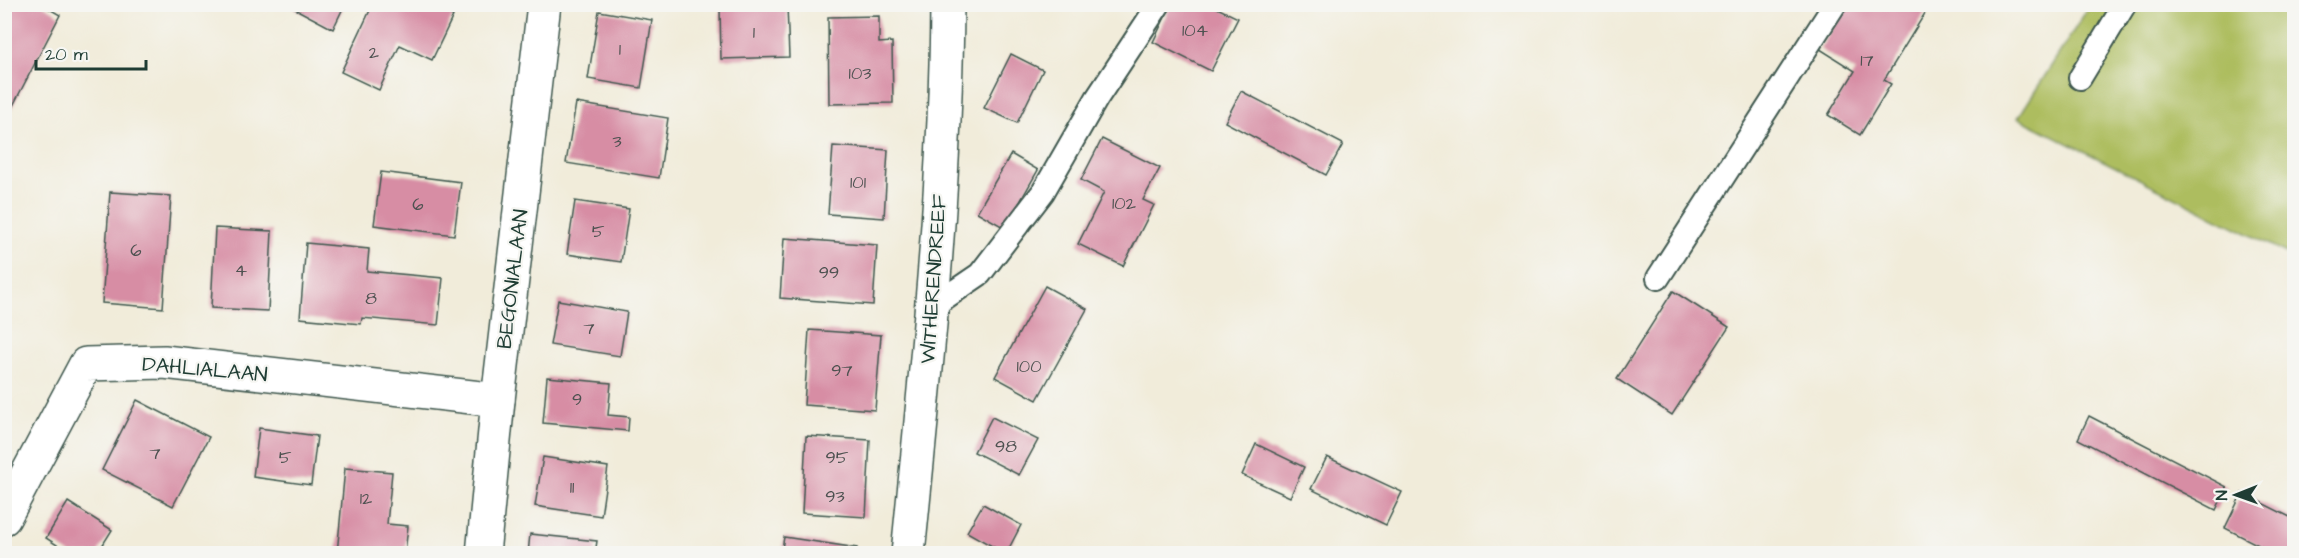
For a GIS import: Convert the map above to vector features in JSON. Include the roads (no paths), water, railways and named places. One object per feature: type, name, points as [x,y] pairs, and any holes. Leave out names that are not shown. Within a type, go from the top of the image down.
[{"type":"street","name":"BEGONIALAAN","points":[[483,554],[498,400],[544,4]]},
{"type":"street","name":"WITHERENDREEF","points":[[908,554],[933,306],[946,92],[947,4]]},
{"type":"street","name":"DAHLIALAAN","points":[[4,518],[86,364],[164,362],[498,400]]},
{"type":"lane","points":[[933,306],[980,274],[1042,192],[1097,98],[1159,4]]},
{"type":"lane","points":[[1658,278],[1835,4]]},
{"type":"lane","points":[[2080,78],[2125,4]]}]
